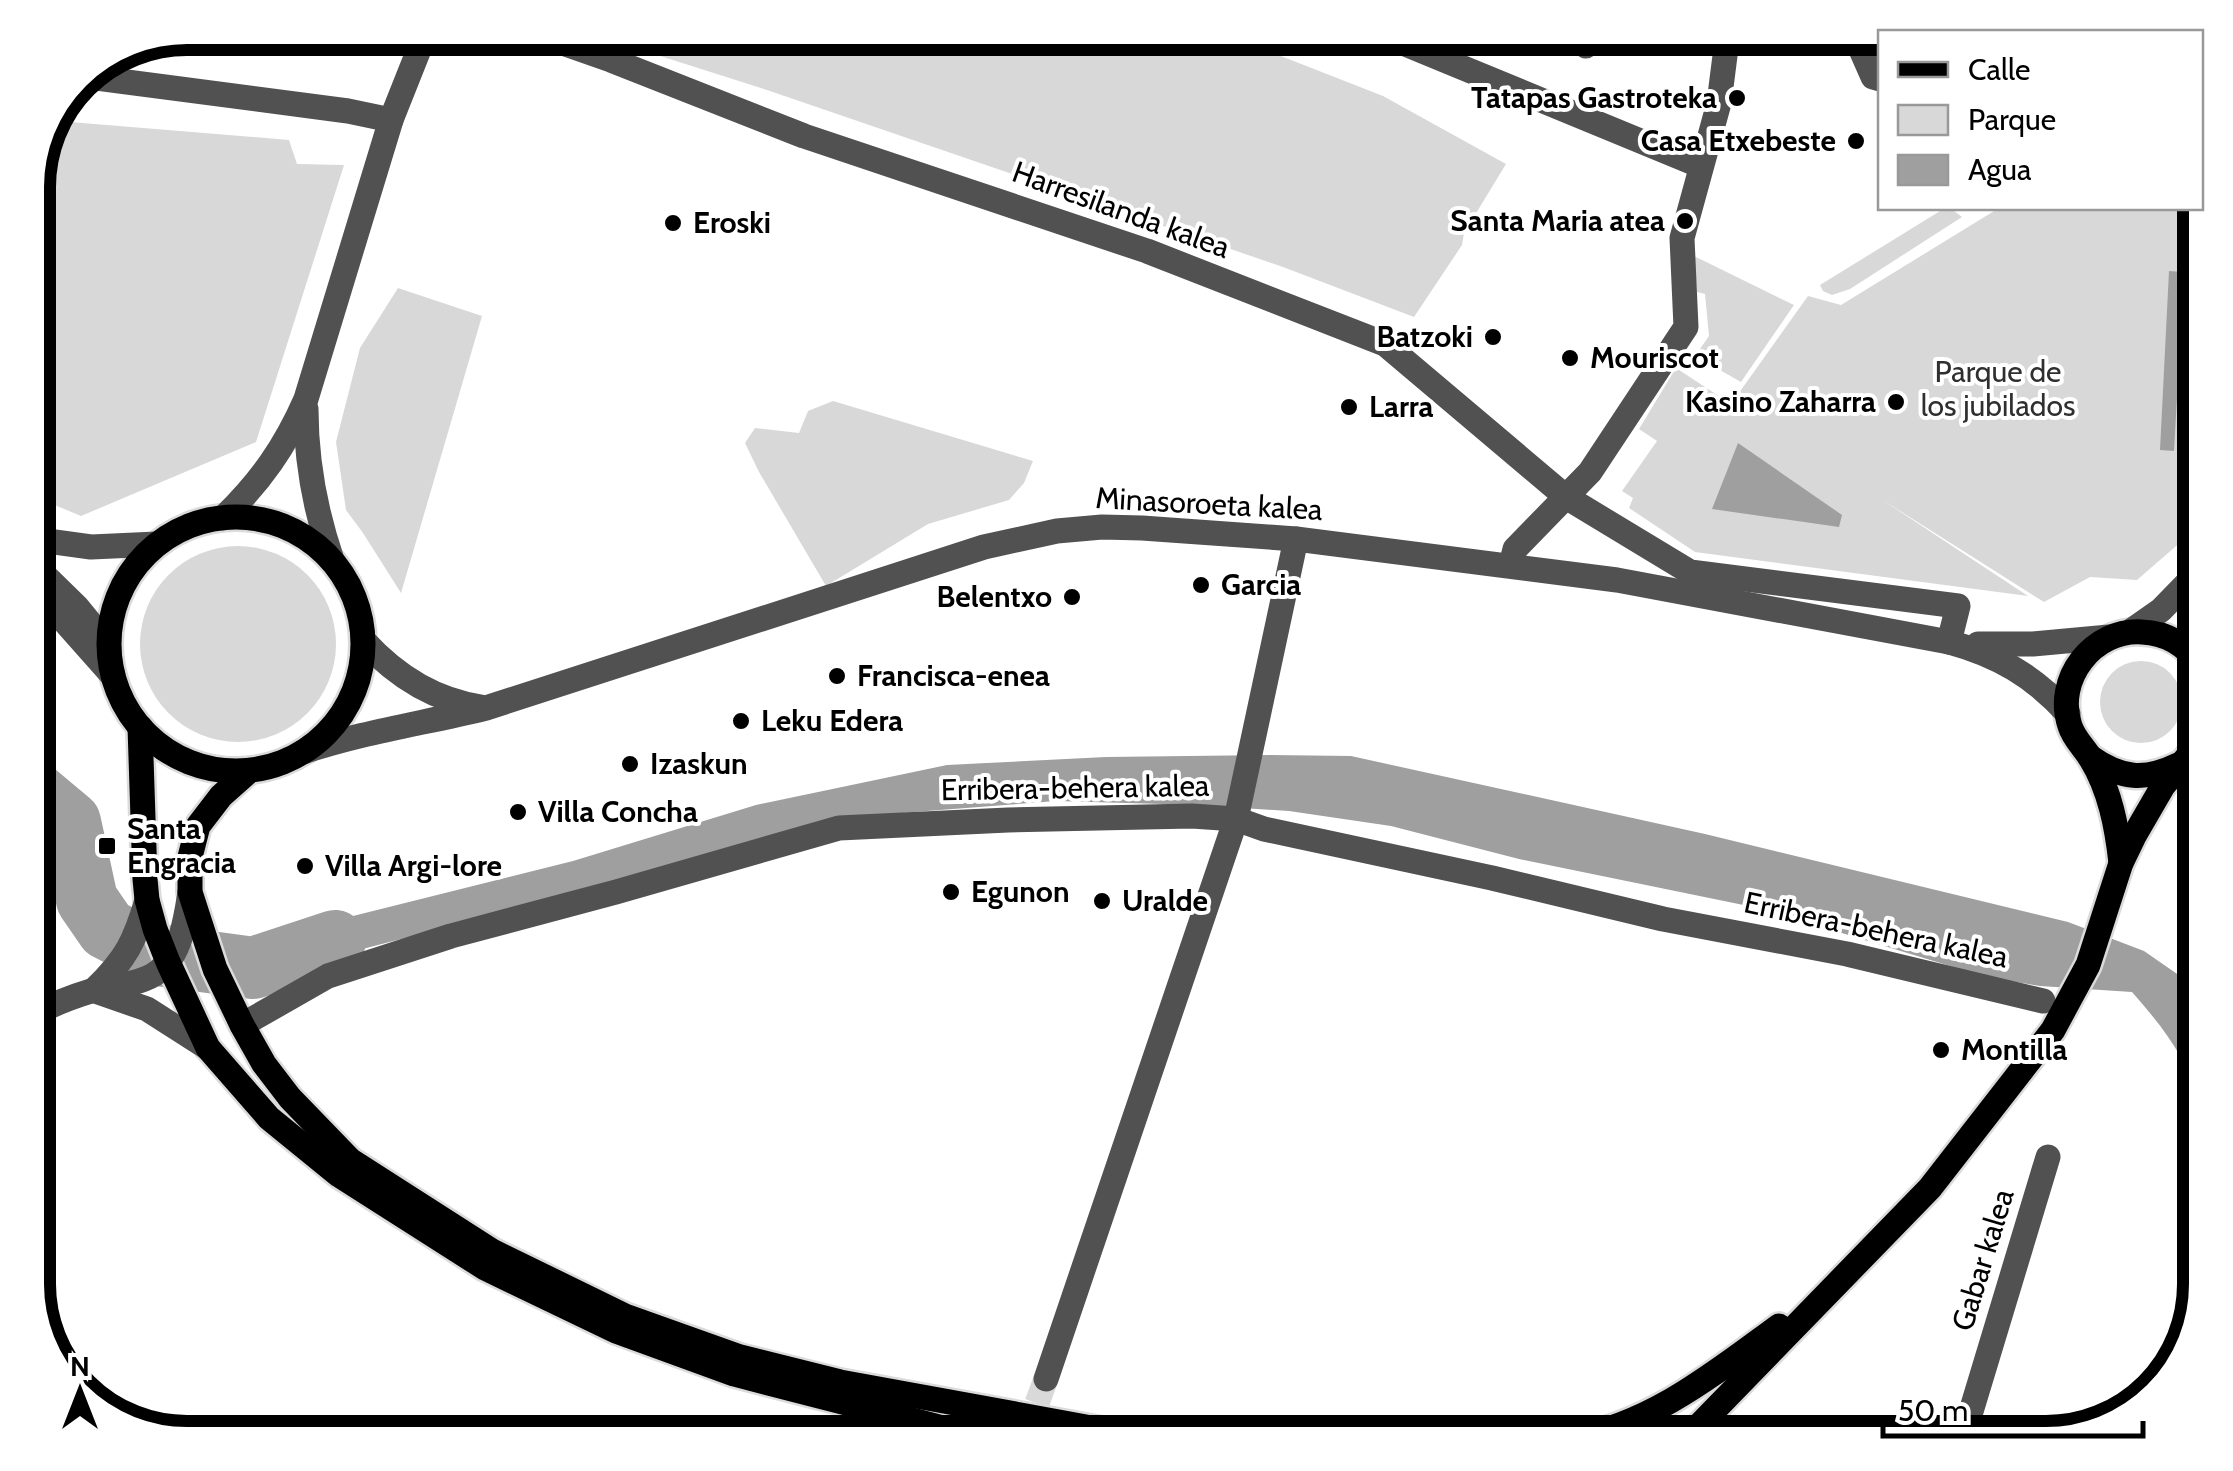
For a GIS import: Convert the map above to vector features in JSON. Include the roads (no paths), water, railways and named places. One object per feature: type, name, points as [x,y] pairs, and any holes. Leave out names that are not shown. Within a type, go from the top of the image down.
[{"type":"main road","points":[[224,518],[265,520],[290,528],[313,542],[348,582],[364,641],[356,688],[344,713],[326,735],[303,752],[249,771],[218,770],[189,762],[162,748],[123,703],[112,674],[108,645],[116,599],[140,560],[182,528],[224,518]]},
{"type":"main road","points":[[2180,764],[2144,776],[2124,775],[2106,768],[2077,742],[2066,706],[2075,669],[2089,650],[2120,634],[2154,632],[2183,646]]},
{"type":"main road","points":[[140,727],[146,890],[162,968],[190,1008],[208,1048],[269,1118],[339,1176],[486,1268],[616,1331],[734,1374],[916,1421]]},
{"type":"main road","points":[[2090,757],[2112,808],[2121,863]]},
{"type":"main road","points":[[1704,1421],[1930,1188],[2053,1030],[2088,965],[2121,863],[2148,810],[2183,761]]},
{"type":"main road","points":[[249,771],[221,796],[198,826],[192,841],[190,884],[214,969],[264,1064],[290,1098],[350,1160],[492,1251],[625,1316],[740,1357],[840,1382],[1053,1421]]},
{"type":"main road","points":[[1630,1421],[1720,1370],[1843,1278]]},
{"type":"street","points":[[224,518],[272,463],[292,432],[306,399],[391,120],[419,50]]},
{"type":"street","name":"Harresilanda kalea","points":[[582,50],[804,136],[1146,251],[1385,344],[1566,497],[1690,572],[1958,606],[1948,642]]},
{"type":"street","points":[[1420,50],[1701,166]]},
{"type":"street","points":[[1511,565],[1515,550],[1590,472],[1686,327],[1682,238],[1719,103],[1726,50]]},
{"type":"street","points":[[1861,50],[1873,77],[1878,78]]},
{"type":"street","points":[[104,79],[348,110],[391,120]]},
{"type":"street","points":[[306,399],[310,481],[332,560]]},
{"type":"street","name":"Minasoroeta kalea","points":[[303,752],[370,732],[486,708],[984,546],[1061,530],[1102,528],[1296,539],[1511,565],[1617,580],[1948,642],[1994,656],[2016,668],[2068,714]]},
{"type":"street","points":[[1046,1379],[1236,815],[1296,539]]},
{"type":"street","points":[[50,541],[91,547],[157,544]]},
{"type":"street","points":[[50,581],[108,645]]},
{"type":"street","points":[[2120,634],[2162,610],[2183,588]]},
{"type":"street","points":[[50,607],[112,674]]},
{"type":"street","name":"Minasoroeta kalea","points":[[1948,642],[2033,644],[2120,634]]},
{"type":"street","points":[[364,641],[380,659],[420,687],[462,704],[486,708]]},
{"type":"street","name":"Erribera-behera kalea","points":[[242,1026],[328,976],[451,936],[839,828],[1236,815],[1264,828],[2043,1000]]},
{"type":"street","points":[[50,1006],[94,990],[134,982],[162,968],[180,940],[190,884]]},
{"type":"street","points":[[94,990],[118,967],[137,935],[146,890]]},
{"type":"street","points":[[94,990],[146,1009],[208,1048]]},
{"type":"street","name":"Gabar kalea","points":[[1968,1421],[2048,1158]]},
{"type":"water","points":[[2169,271],[2183,272],[2174,451],[2160,450]]},
{"type":"water","points":[[1738,443],[1842,515],[1839,527],[1712,509]]},
{"type":"water","points":[[1351,756],[1705,834],[2068,922],[2144,951],[2183,978],[2183,1062],[2132,992],[2040,986],[1986,977],[1763,909],[1519,859],[1391,826],[1289,811],[1198,805],[1056,801],[888,814],[343,954],[260,985],[245,947],[573,861],[756,805],[947,765],[1106,757]]},
{"type":"water","points":[[50,768],[83,816],[58,824],[50,819]]},
{"type":"waterway","points":[[50,805],[70,822],[87,900],[107,929],[158,955],[253,968],[335,941]]},
{"type":"tunnel","points":[[1030,1421],[1046,1379]]},
{"type":"place","name":"Tatapas Gastroteka","points":[[1737,98]]},
{"type":"place","name":"Casa Etxebeste","points":[[1856,141]]},
{"type":"place","name":"Santa Maria atea","points":[[1685,221]]},
{"type":"place","name":"Eroski","points":[[673,223]]},
{"type":"place","name":"Batzoki","points":[[1493,337]]},
{"type":"place","name":"Mouriscot","points":[[1570,358]]},
{"type":"place","name":"Kasino Zaharra","points":[[1896,402]]},
{"type":"place","name":"Larra","points":[[1349,407]]},
{"type":"place","name":"Garcia","points":[[1201,585]]},
{"type":"place","name":"Belentxo","points":[[1072,597]]},
{"type":"place","name":"Francisca-enea","points":[[837,676]]},
{"type":"place","name":"Leku Edera","points":[[741,721]]},
{"type":"place","name":"Izaskun","points":[[630,764]]},
{"type":"place","name":"Villa Concha","points":[[518,812]]},
{"type":"place","name":"Santa Engracia","points":[[107,846]]},
{"type":"place","name":"Villa Argi-lore","points":[[305,866]]},
{"type":"place","name":"Egunon","points":[[951,892]]},
{"type":"place","name":"Uralde","points":[[1102,901]]},
{"type":"place","name":"Montilla","points":[[1941,1050]]},
{"type":"park label","name":"Parque de los jubilados","points":[[1998,389]]}]
